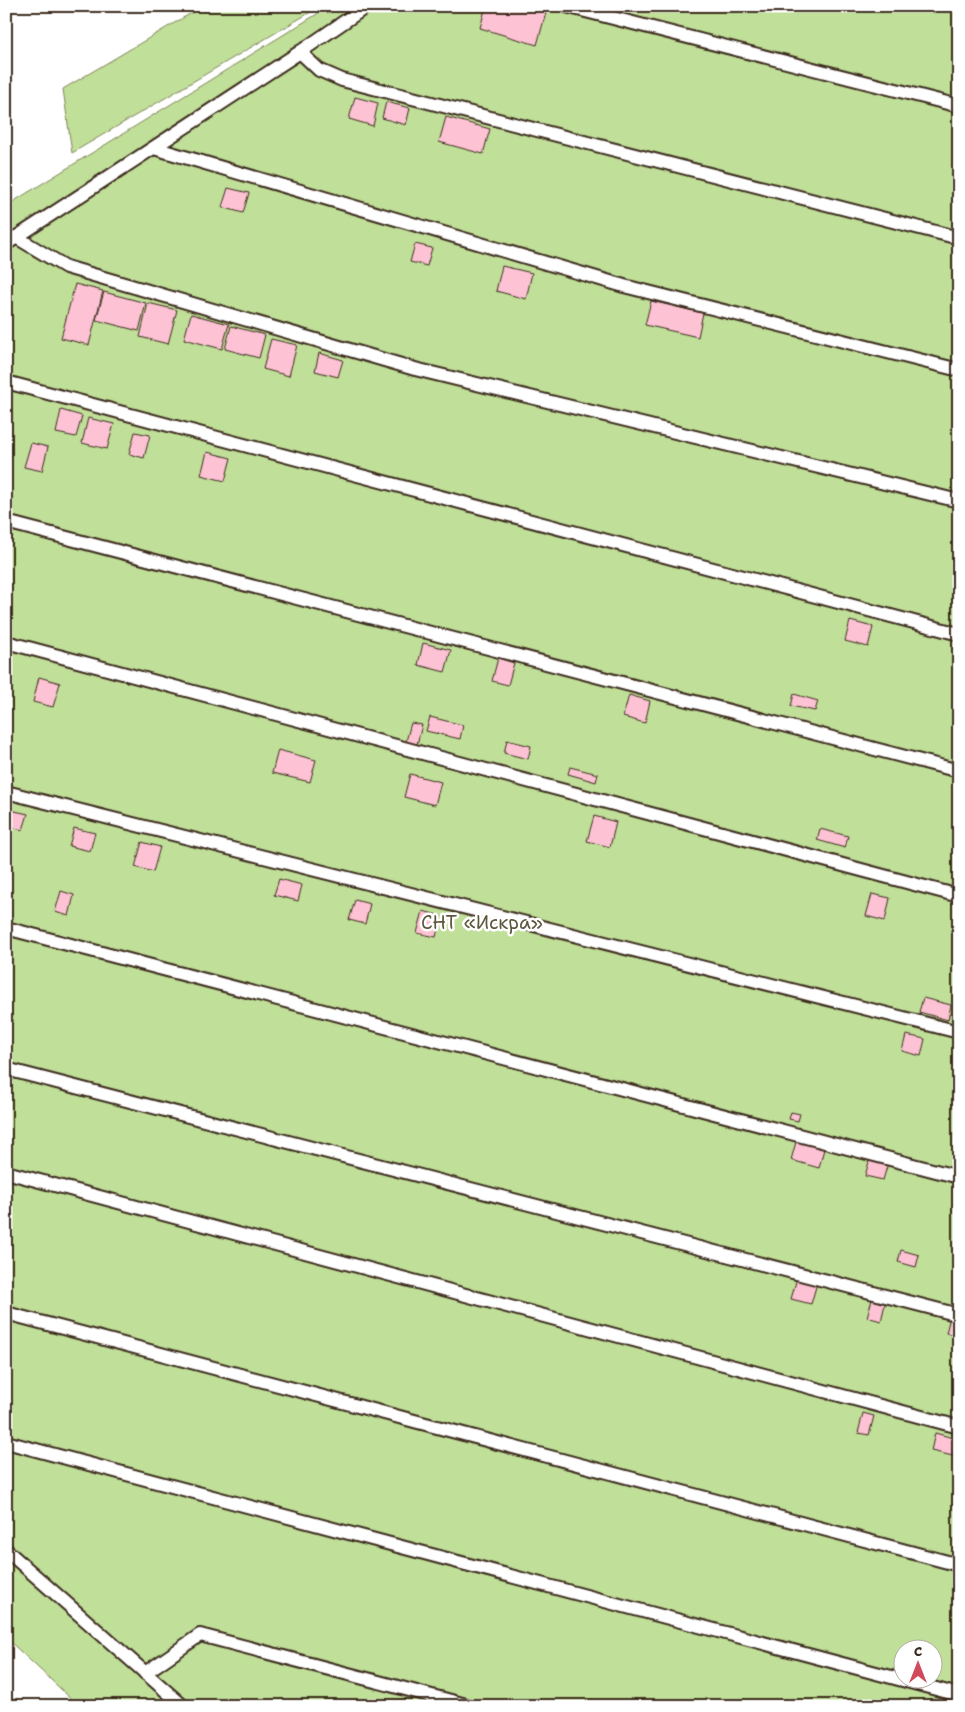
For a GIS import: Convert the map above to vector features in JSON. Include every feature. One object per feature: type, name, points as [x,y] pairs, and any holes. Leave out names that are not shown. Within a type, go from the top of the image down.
[{"type":"lane","points":[[11,240],[154,148],[367,6]]},
{"type":"lane","points":[[566,6],[959,106]]},
{"type":"lane","points":[[300,52],[319,70],[342,80],[959,238]]},
{"type":"lane","points":[[154,148],[624,286],[959,370]]},
{"type":"lane","points":[[11,240],[66,267],[415,369],[959,501]]},
{"type":"lane","points":[[6,382],[959,634]]},
{"type":"lane","points":[[6,522],[959,771]]},
{"type":"lane","points":[[6,642],[959,896]]},
{"type":"lane","points":[[6,792],[959,1032]]},
{"type":"lane","points":[[6,928],[959,1177]]},
{"type":"lane","points":[[6,1069],[959,1315]]},
{"type":"lane","points":[[6,1172],[959,1427]]},
{"type":"lane","points":[[6,1313],[959,1565]]},
{"type":"lane","points":[[6,1442],[959,1695]]},
{"type":"lane","points":[[6,1550],[183,1706]]},
{"type":"lane","points":[[145,1673],[200,1635],[470,1706]]},
{"type":"lane","points":[[6,1702],[10,1706]]},
{"type":"green space","points":[[203,6],[321,6],[72,153],[63,89]]},
{"type":"green space","name":"СНТ «Искра»","points":[[330,6],[959,6],[959,1706],[79,1706],[6,1638],[6,206]]},
{"type":"building","points":[[486,6],[536,6],[547,9],[537,45],[480,28]]},
{"type":"building","points":[[355,97],[378,103],[373,126],[349,119]]},
{"type":"building","points":[[386,102],[410,108],[406,125],[382,118]]},
{"type":"building","points":[[446,117],[490,129],[483,154],[439,142]]},
{"type":"building","points":[[228,188],[249,193],[243,213],[222,207]]},
{"type":"building","points":[[415,244],[432,248],[427,266],[410,262]]},
{"type":"building","points":[[502,266],[532,273],[526,299],[496,291]]},
{"type":"building","points":[[75,284],[103,291],[89,345],[61,338]]},
{"type":"building","points":[[104,292],[146,303],[139,331],[96,320]]},
{"type":"building","points":[[651,301],[703,313],[698,337],[645,325]]},
{"type":"building","points":[[148,303],[177,310],[168,344],[140,337]]},
{"type":"building","points":[[191,314],[229,324],[222,349],[184,339]]},
{"type":"building","points":[[231,326],[265,335],[259,358],[225,349]]},
{"type":"building","points":[[271,339],[297,345],[289,376],[263,369]]},
{"type":"building","points":[[319,353],[343,360],[338,377],[315,371]]},
{"type":"building","points":[[61,410],[82,416],[76,437],[56,433]]},
{"type":"building","points":[[88,418],[114,424],[107,449],[82,443]]},
{"type":"building","points":[[135,432],[150,435],[144,458],[129,454]]},
{"type":"building","points":[[31,443],[48,447],[42,471],[24,467]]},
{"type":"building","points":[[207,452],[231,458],[225,481],[201,475]]},
{"type":"building","points":[[6,536],[11,537],[6,555]]},
{"type":"building","points":[[850,621],[873,627],[868,647],[845,641]]},
{"type":"building","points":[[423,643],[451,650],[445,672],[418,665]]},
{"type":"building","points":[[498,658],[514,663],[508,685],[492,681]]},
{"type":"building","points":[[39,677],[60,683],[53,707],[33,702]]},
{"type":"building","points":[[794,694],[818,701],[815,711],[791,706]]},
{"type":"building","points":[[629,695],[650,701],[645,723],[623,717]]},
{"type":"building","points":[[430,717],[463,725],[460,739],[426,731]]},
{"type":"building","points":[[411,723],[422,725],[416,748],[405,745]]},
{"type":"building","points":[[507,740],[531,746],[528,759],[504,753]]},
{"type":"building","points":[[278,750],[316,760],[310,782],[272,773]]},
{"type":"building","points":[[570,767],[598,774],[596,782],[568,774]]},
{"type":"building","points":[[410,774],[441,782],[435,805],[404,797]]},
{"type":"building","points":[[6,809],[28,814],[23,830],[6,826]]},
{"type":"building","points":[[594,816],[616,822],[610,847],[587,841]]},
{"type":"building","points":[[74,828],[95,833],[90,851],[69,846]]},
{"type":"building","points":[[820,829],[848,836],[845,848],[817,840]]},
{"type":"building","points":[[142,842],[160,847],[153,872],[135,867]]},
{"type":"building","points":[[279,879],[302,885],[298,901],[274,895]]},
{"type":"building","points":[[61,891],[74,895],[69,916],[55,912]]},
{"type":"building","points":[[872,894],[890,898],[885,921],[866,916]]},
{"type":"building","points":[[355,900],[370,904],[365,924],[349,920]]},
{"type":"building","points":[[423,911],[441,916],[436,937],[417,933]]},
{"type":"building","points":[[923,998],[951,1005],[948,1020],[919,1012]]},
{"type":"building","points":[[906,1035],[925,1039],[921,1056],[902,1051]]},
{"type":"building","points":[[791,1112],[800,1114],[798,1121],[789,1119]]},
{"type":"building","points":[[797,1138],[825,1145],[819,1168],[791,1160]]},
{"type":"building","points":[[870,1158],[888,1163],[883,1180],[865,1176]]},
{"type":"building","points":[[901,1250],[919,1255],[916,1267],[898,1262]]},
{"type":"building","points":[[797,1278],[817,1283],[811,1304],[791,1299]]},
{"type":"building","points":[[873,1296],[886,1300],[881,1321],[867,1317]]},
{"type":"building","points":[[951,1313],[959,1315],[959,1337],[946,1333]]},
{"type":"building","points":[[863,1413],[874,1416],[869,1435],[858,1433]]},
{"type":"building","points":[[935,1433],[957,1439],[953,1456],[931,1451]]}]
